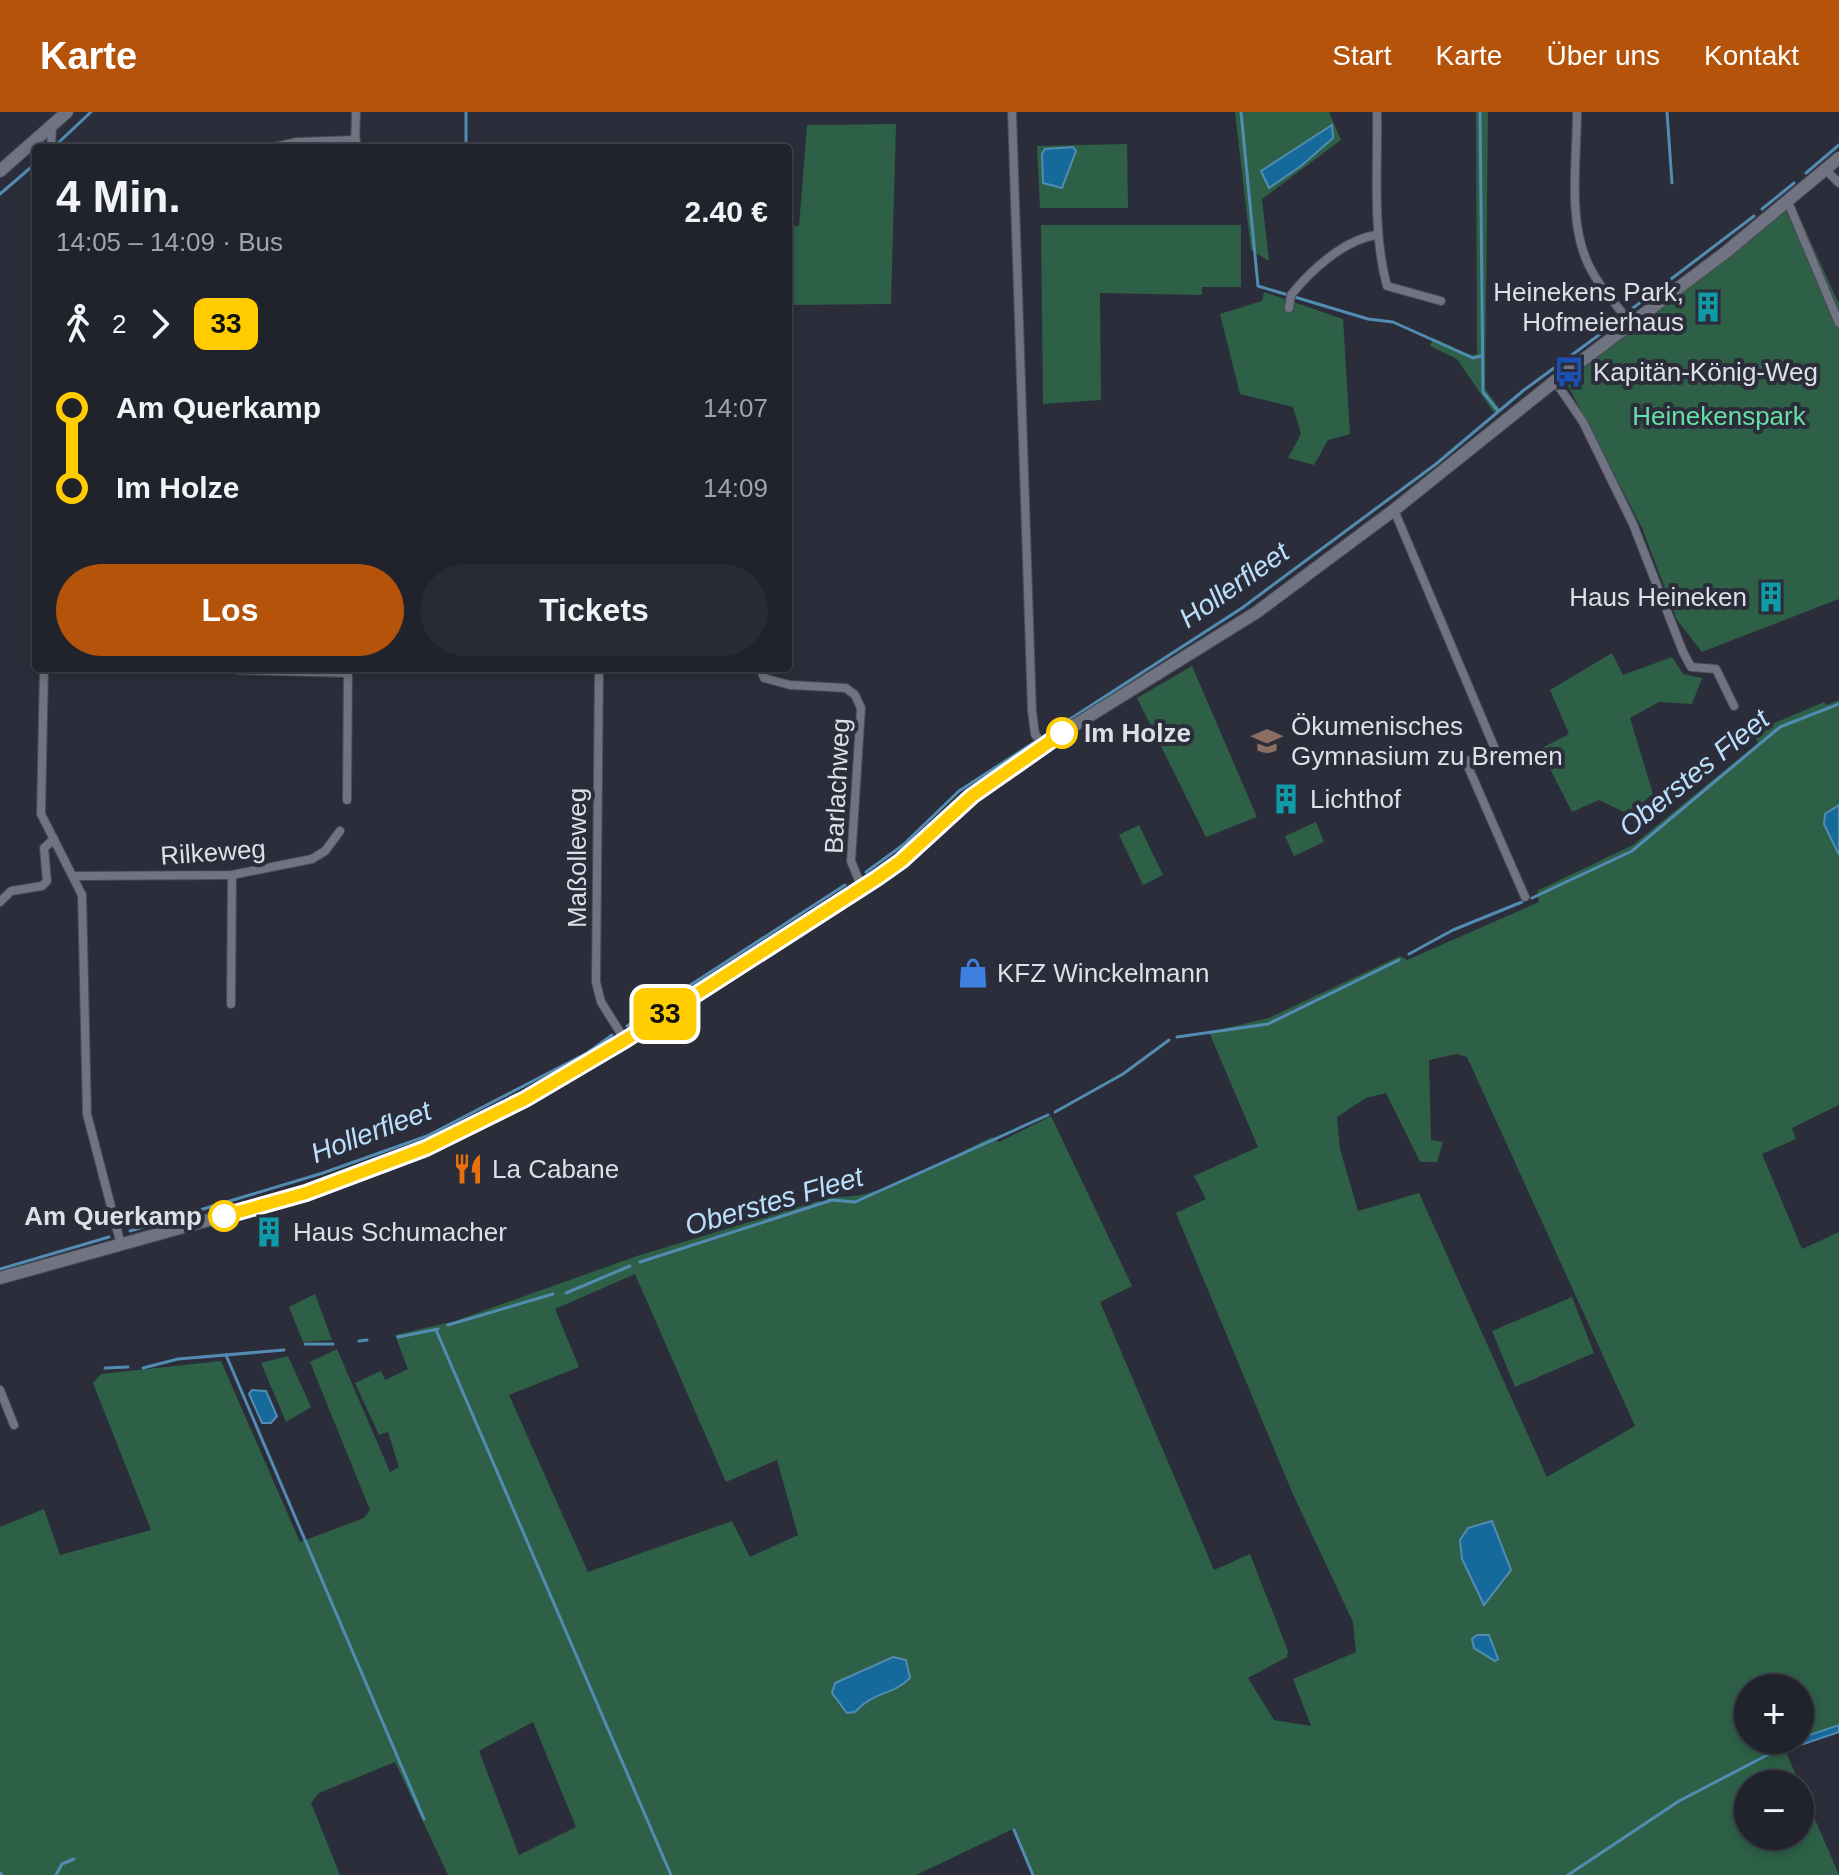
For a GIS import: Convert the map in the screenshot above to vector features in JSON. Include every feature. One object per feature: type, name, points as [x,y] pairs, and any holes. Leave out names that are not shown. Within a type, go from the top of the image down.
[{"type":"street","points":[[0,171],[67,112]]},
{"type":"street","points":[[288,144],[356,144],[356,112]]},
{"type":"street","points":[[1012,112],[1039,740]]},
{"type":"street","points":[[1377,112],[1380,213],[1376,235],[1387,286],[1441,301]]},
{"type":"street","points":[[1577,112],[1578,233],[1586,260],[1600,285],[1632,325]]},
{"type":"street","points":[[51,144],[52,125]]},
{"type":"street","points":[[0,1278],[306,1193],[426,1148],[525,1099],[625,1040],[901,861],[1039,740],[1257,612],[1632,325],[1839,158]]},
{"type":"street","points":[[1826,170],[1839,183]]},
{"type":"street","points":[[1788,202],[1839,323]]},
{"type":"street","points":[[1289,308],[1291,295],[1313,273],[1355,238],[1376,235]]},
{"type":"street","points":[[1555,381],[1583,422],[1627,512],[1691,667],[1716,669],[1734,706]]},
{"type":"street","points":[[1394,510],[1495,749],[1466,762],[1525,897]]},
{"type":"street","points":[[44,672],[41,814],[82,895],[87,1114],[121,1245]]},
{"type":"street","points":[[347,800],[348,672]]},
{"type":"street","name":"Maßolleweg","points":[[599,672],[596,982],[601,1002],[625,1040]]},
{"type":"street","name":"Barlachweg","points":[[762,672],[764,678],[790,685],[846,688],[855,695],[861,708],[851,861],[862,888]]},
{"type":"street","name":"Rilkeweg","points":[[75,876],[232,875],[312,859],[325,851],[340,831]]},
{"type":"street","points":[[0,902],[11,891],[42,886],[47,881],[44,848],[54,839]]},
{"type":"street","points":[[231,1004],[232,875]]},
{"type":"street","points":[[0,1390],[14,1425]]},
{"type":"green space","points":[[1235,112],[1329,112],[1341,140],[1262,199],[1269,261],[1251,250]]},
{"type":"green space","points":[[1476,112],[1488,112],[1485,389],[1500,409],[1494,413],[1457,359],[1430,346],[1433,338],[1471,355],[1477,354]]},
{"type":"green space","points":[[896,124],[891,304],[792,305],[792,226],[799,226],[807,125]]},
{"type":"green space","points":[[1127,144],[1128,208],[1040,208],[1037,146]]},
{"type":"green space","name":"Heinekenspark","points":[[1794,205],[1839,304],[1839,599],[1702,652],[1677,620],[1642,528],[1566,382]]},
{"type":"green space","points":[[1041,225],[1241,225],[1241,287],[1202,287],[1202,295],[1100,293],[1101,400],[1043,404]]},
{"type":"green space","points":[[1264,292],[1343,319],[1350,434],[1328,440],[1314,465],[1288,458],[1301,434],[1293,407],[1240,394],[1220,314],[1262,301]]},
{"type":"green space","points":[[1612,653],[1623,675],[1672,657],[1683,674],[1702,678],[1692,704],[1659,702],[1630,718],[1653,794],[1628,814],[1599,800],[1572,812],[1540,749],[1569,734],[1550,690]]},
{"type":"green space","points":[[1192,666],[1257,817],[1206,837],[1137,698]]},
{"type":"green space","points":[[1839,700],[1839,805],[1825,814],[1824,824],[1839,855],[1839,1105],[1792,1128],[1796,1139],[1762,1154],[1802,1249],[1839,1232],[1839,1725],[1814,1733],[1814,1674],[1734,1674],[1734,1754],[1787,1754],[1794,1770],[1734,1770],[1734,1850],[1814,1850],[1814,1817],[1839,1875],[1033,1875],[1013,1829],[916,1875],[448,1875],[395,1762],[319,1793],[311,1803],[340,1875],[0,1875],[0,1527],[44,1509],[60,1555],[151,1530],[93,1383],[101,1374],[221,1361],[300,1542],[364,1518],[370,1510],[310,1362],[337,1349],[390,1472],[399,1467],[388,1432],[379,1435],[355,1383],[381,1371],[385,1380],[408,1369],[395,1335],[455,1321],[637,1256],[835,1196],[870,1193],[913,1176],[992,1137],[999,1142],[1051,1116],[1132,1286],[1100,1302],[1214,1570],[1250,1554],[1288,1651],[1287,1657],[1248,1678],[1274,1720],[1311,1726],[1293,1679],[1356,1652],[1353,1622],[1292,1492],[1176,1213],[1206,1199],[1194,1176],[1258,1147],[1209,1032],[1269,1018],[1400,956],[1407,960],[1539,902],[1537,891],[1633,845],[1758,743],[1753,732],[1824,702],[1826,705]],"holes":[[[1456,1054],[1467,1057],[1635,1426],[1547,1477],[1419,1193],[1358,1211],[1340,1149],[1337,1117],[1366,1098],[1386,1093],[1420,1162],[1437,1162],[1443,1142],[1431,1140],[1429,1060]],[[635,1274],[726,1482],[777,1460],[798,1535],[750,1557],[732,1521],[588,1572],[509,1395],[579,1367],[555,1309]],[[533,1722],[576,1827],[519,1855],[479,1751]]]},
{"type":"green space","points":[[1316,822],[1324,842],[1294,856],[1285,836]]},
{"type":"green space","points":[[1139,825],[1163,875],[1143,885],[1119,835]]},
{"type":"green space","points":[[315,1294],[332,1340],[303,1342],[289,1307]]},
{"type":"green space","points":[[1572,1297],[1594,1353],[1515,1387],[1492,1331]]},
{"type":"green space","points":[[288,1356],[311,1407],[286,1422],[261,1363]]},
{"type":"water","points":[[1332,125],[1333,138],[1269,188],[1261,171]]},
{"type":"water","points":[[1073,147],[1076,151],[1062,188],[1043,183],[1042,154],[1045,149]]},
{"type":"water","points":[[1839,805],[1839,855],[1824,824],[1825,814]]},
{"type":"water","points":[[252,1390],[266,1391],[277,1416],[271,1423],[262,1423],[249,1394]]},
{"type":"water","points":[[1492,1521],[1511,1570],[1484,1605],[1462,1559],[1460,1540],[1468,1528]]},
{"type":"water","points":[[1477,1635],[1489,1635],[1498,1659],[1495,1661],[1474,1648],[1472,1639]]},
{"type":"water","points":[[893,1657],[906,1660],[910,1678],[855,1712],[847,1713],[832,1693],[835,1683]]},
{"type":"water","points":[[1839,1725],[1839,1732],[1814,1740],[1814,1733]]},
{"type":"waterway","points":[[57,144],[91,112]]},
{"type":"waterway","points":[[466,112],[466,144]]},
{"type":"waterway","points":[[1241,112],[1258,286],[1368,319],[1393,322],[1473,358],[1481,356]]},
{"type":"waterway","points":[[1480,112],[1483,392],[1498,411]]},
{"type":"waterway","points":[[1667,112],[1672,183]]},
{"type":"waterway","name":"Hollerfleet","points":[[1806,173],[1839,145]]},
{"type":"waterway","points":[[0,194],[32,166]]},
{"type":"waterway","name":"Hollerfleet","points":[[1762,209],[1794,183]]},
{"type":"waterway","name":"Hollerfleet","points":[[1633,308],[1754,216]]},
{"type":"waterway","name":"Hollerfleet","points":[[866,872],[903,845],[959,791],[1242,608],[1436,464],[1524,390],[1618,321]]},
{"type":"waterway","name":"Oberstes Fleet","points":[[1532,898],[1632,851],[1780,727],[1839,704]]},
{"type":"waterway","name":"Hollerfleet","points":[[627,1026],[845,885]]},
{"type":"waterway","name":"Oberstes Fleet","points":[[1409,954],[1453,930],[1522,902]]},
{"type":"waterway","name":"Oberstes Fleet","points":[[1177,1037],[1268,1024],[1399,960]]},
{"type":"waterway","name":"Hollerfleet","points":[[130,1231],[323,1173],[427,1136],[587,1053],[612,1035]]},
{"type":"waterway","name":"Oberstes Fleet","points":[[1055,1112],[1123,1074],[1169,1040]]},
{"type":"waterway","name":"Oberstes Fleet","points":[[640,1262],[832,1200],[855,1202],[1048,1115]]},
{"type":"waterway","name":"Hollerfleet","points":[[0,1269],[109,1237]]},
{"type":"waterway","name":"Oberstes Fleet","points":[[566,1293],[630,1266]]},
{"type":"waterway","name":"Oberstes Fleet","points":[[448,1325],[553,1294]]},
{"type":"waterway","name":"Oberstes Fleet","points":[[398,1337],[438,1329]]},
{"type":"waterway","points":[[436,1330],[671,1875]]},
{"type":"waterway","name":"Oberstes Fleet","points":[[359,1341],[367,1340]]},
{"type":"waterway","name":"Oberstes Fleet","points":[[305,1344],[333,1344]]},
{"type":"waterway","name":"Oberstes Fleet","points":[[143,1368],[178,1359],[284,1350]]},
{"type":"waterway","points":[[226,1355],[424,1819]]},
{"type":"waterway","name":"Oberstes Fleet","points":[[105,1368],[128,1367]]},
{"type":"waterway","points":[[1568,1875],[1679,1801],[1769,1754]]},
{"type":"waterway","points":[[1014,1830],[1033,1875]]},
{"type":"waterway","points":[[56,1875],[62,1864],[74,1859]]},
{"type":"bus line","name":"33","points":[[224,1216],[306,1193],[426,1148],[556,1082],[877,878],[901,861],[972,796],[1062,733]]},
{"type":"place","name":"Heinekens Park, Hofmeierhaus","points":[[1708,307]]},
{"type":"place","name":"Kapitän-König-Weg","points":[[1569,372]]},
{"type":"place","name":"Haus Heineken","points":[[1771,597]]},
{"type":"place","name":"Im Holze","points":[[1062,733]]},
{"type":"place","name":"Ökumenisches Gymnasium zu Bremen","points":[[1267,741]]},
{"type":"place","name":"Lichthof","points":[[1286,799]]},
{"type":"place","name":"KFZ Winckelmann","points":[[973,973]]},
{"type":"place","name":"La Cabane","points":[[468,1169]]},
{"type":"place","name":"Am Querkamp","points":[[224,1216]]},
{"type":"place","name":"Haus Schumacher","points":[[269,1232]]}]
